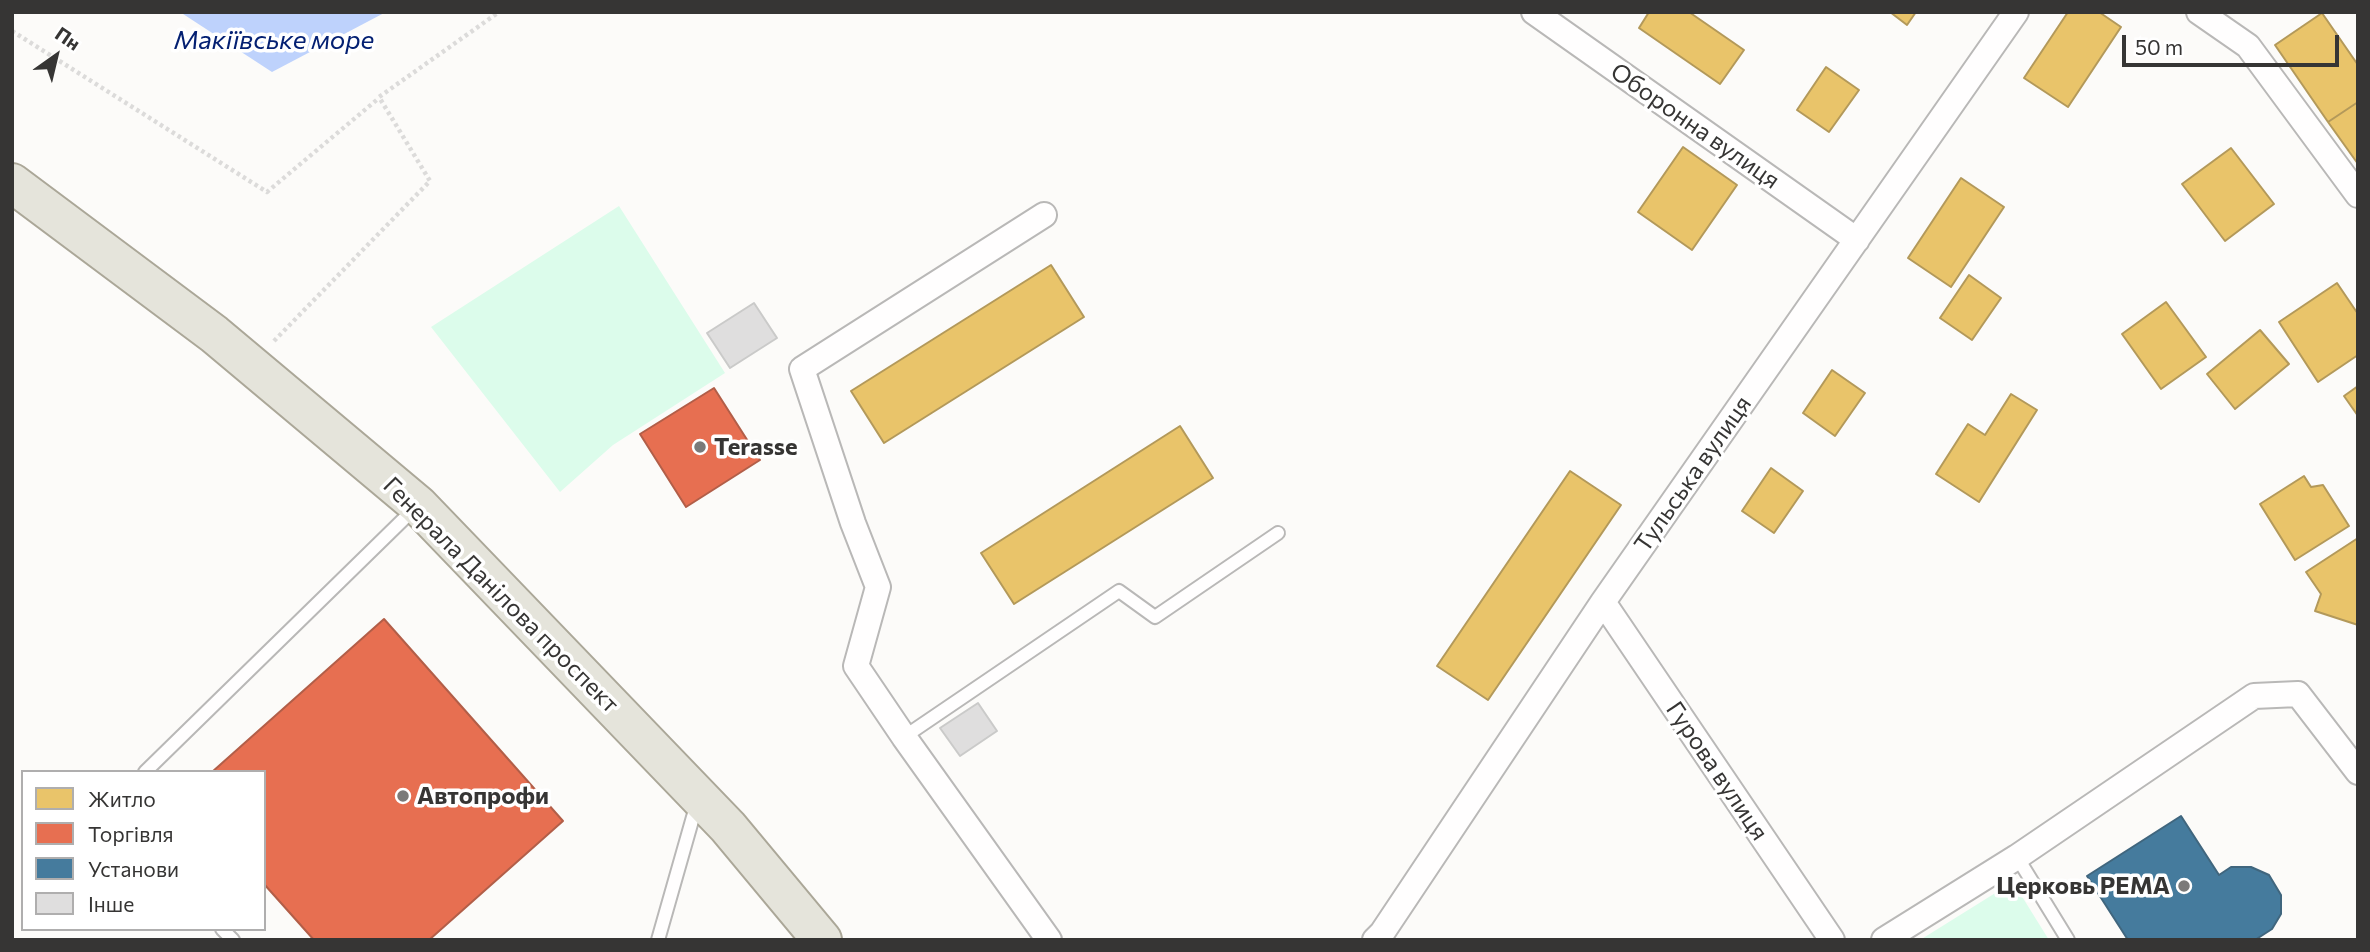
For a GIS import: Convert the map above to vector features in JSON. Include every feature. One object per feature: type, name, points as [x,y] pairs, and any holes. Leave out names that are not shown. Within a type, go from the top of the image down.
[{"type":"main road","name":"Генерала Данілова проспект","points":[[12,183],[214,334],[418,505],[728,827],[822,940]]},
{"type":"street","name":"Оборонна вулиця","points":[[1534,12],[1857,240]]},
{"type":"street","name":"Тульська вулиця","points":[[1375,940],[1602,602],[2017,12]]},
{"type":"street","points":[[2199,12],[2248,46],[2358,195]]},
{"type":"street","points":[[1044,215],[802,369],[853,523],[878,587],[856,666],[1049,940]]},
{"type":"street","name":"Гурова вулиця","points":[[1602,602],[1832,940]]},
{"type":"street","points":[[1884,940],[2017,856],[2254,696],[2298,694],[2358,772]]},
{"type":"lane","points":[[147,770],[418,505]]},
{"type":"lane","points":[[904,737],[1119,591],[1155,617],[1278,533]]},
{"type":"lane","points":[[658,940],[698,796]]},
{"type":"lane","points":[[2017,856],[2068,940]]},
{"type":"path","points":[[12,32],[267,191],[379,97],[499,12]]},
{"type":"path","points":[[250,365],[430,181],[379,97]]},
{"type":"green space","points":[[619,206],[725,373],[613,445],[560,492],[431,327]]},
{"type":"green space","points":[[2013,882],[2049,940],[1920,940]]},
{"type":"water","name":"Макіївське море","points":[[180,12],[386,12],[272,72]]},
{"type":"building: Житло","points":[[1649,12],[1689,12],[1744,50],[1720,84],[1639,28]]},
{"type":"building: Житло","points":[[1890,12],[1916,12],[1907,25]]},
{"type":"building: Житло","points":[[2068,12],[2099,12],[2121,27],[2068,107],[2024,78]]},
{"type":"building: Житло","points":[[2322,13],[2358,65],[2358,102],[2328,122],[2275,45]]},
{"type":"building: Житло","points":[[1826,67],[1859,90],[1829,132],[1797,110]]},
{"type":"building: Житло","points":[[2358,102],[2358,164],[2328,122]]},
{"type":"building: Житло","points":[[1683,147],[1737,185],[1692,250],[1638,212]]},
{"type":"building: Житло","points":[[2231,148],[2274,204],[2225,241],[2182,184]]},
{"type":"building: Житло","points":[[1961,178],[2004,207],[1951,287],[1908,258]]},
{"type":"building: Житло","points":[[1051,265],[1084,317],[884,443],[851,391]]},
{"type":"building: Житло","points":[[1969,275],[2001,298],[1972,340],[1940,318]]},
{"type":"building: Житло","points":[[2337,283],[2358,314],[2358,355],[2318,382],[2279,322]]},
{"type":"building: Житло","points":[[2166,302],[2206,357],[2161,389],[2122,334]]},
{"type":"building: Житло","points":[[2260,330],[2289,364],[2235,409],[2207,374]]},
{"type":"building: Житло","points":[[1832,370],[1865,393],[1835,436],[1803,413]]},
{"type":"building: Житло","points":[[2358,386],[2358,416],[2344,396]]},
{"type":"building: Житло","points":[[2011,394],[2037,410],[1979,502],[1936,474],[1968,424],[1985,435]]},
{"type":"building: Житло","points":[[1180,426],[1213,478],[1014,604],[981,553]]},
{"type":"building: Житло","points":[[1771,468],[1803,491],[1774,533],[1742,511]]},
{"type":"building: Житло","points":[[1570,471],[1621,505],[1488,700],[1437,666]]},
{"type":"building: Житло","points":[[2304,476],[2311,487],[2323,485],[2349,526],[2295,560],[2260,504]]},
{"type":"building: Житло","points":[[2358,538],[2358,625],[2315,611],[2321,594],[2306,572]]},
{"type":"building: Торгівля","name":"Terasse","points":[[714,388],[760,460],[686,507],[640,434]]},
{"type":"building: Торгівля","name":"Автопрофи","points":[[384,619],[563,821],[429,940],[314,940],[266,886],[266,770],[214,770]]},
{"type":"building: Установи","name":"Церковь РЕМА","points":[[2181,816],[2219,875],[2231,867],[2251,867],[2269,875],[2281,895],[2281,914],[2272,929],[2255,940],[2128,940],[2087,876]]},
{"type":"building: Інше","points":[[754,303],[777,338],[730,368],[707,333]]},
{"type":"building: Інше","points":[[978,703],[997,731],[960,756],[940,728]]},
{"type":"place","name":"Terasse","points":[[700,447]]},
{"type":"place","name":"Автопрофи","points":[[403,796]]},
{"type":"place","name":"Церковь РЕМА","points":[[2184,886]]}]
